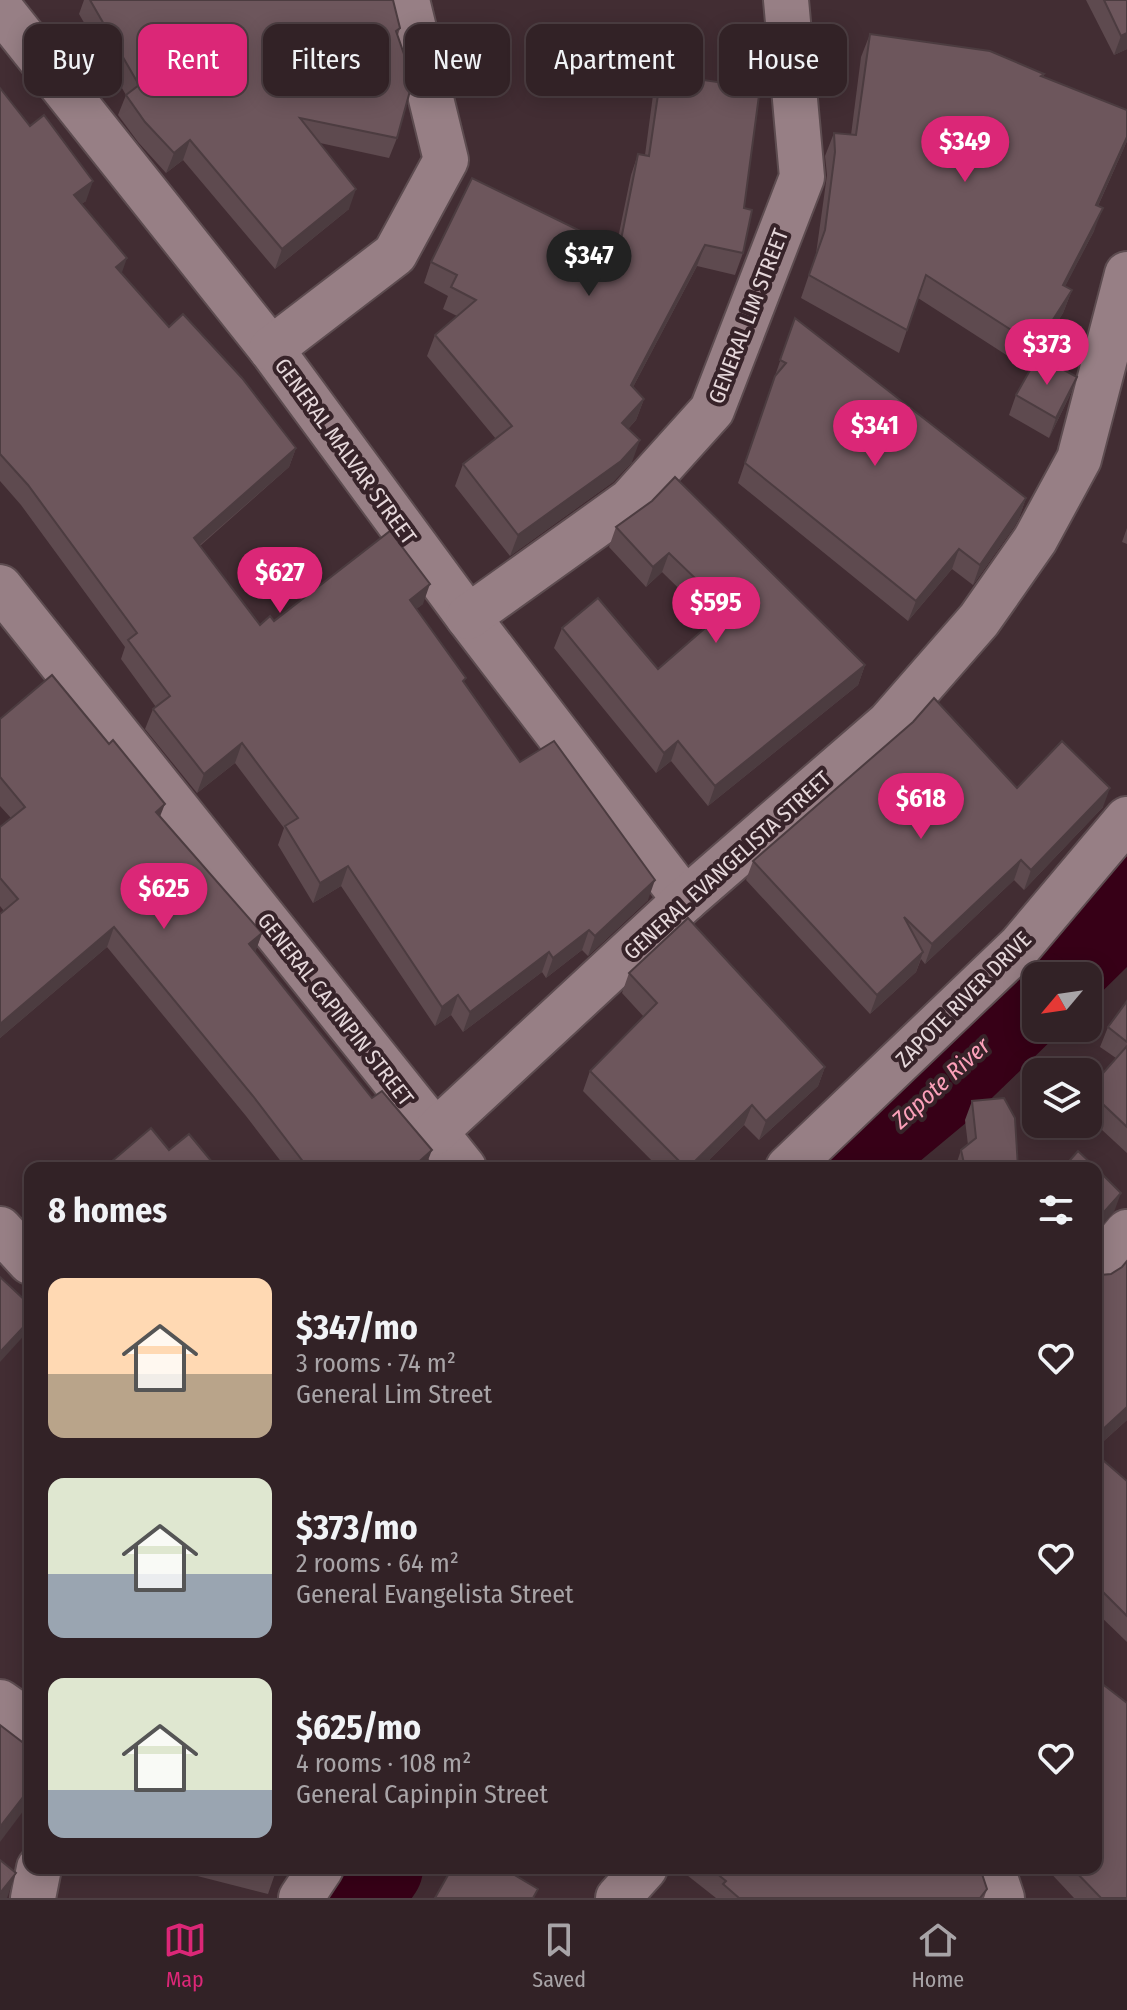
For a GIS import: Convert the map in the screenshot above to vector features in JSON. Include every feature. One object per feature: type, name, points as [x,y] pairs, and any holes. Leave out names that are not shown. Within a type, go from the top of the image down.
[{"type":"street","points":[[271,349],[395,254],[446,160],[407,0]]},
{"type":"street","name":"GENERAL LIM STREET","points":[[468,617],[630,501],[712,410],[802,177],[786,0]]},
{"type":"street","name":"GENERAL MALVAR STREET","points":[[0,8],[271,349],[468,617],[685,900]]},
{"type":"street","name":"GENERAL EVANGELISTA STREET","points":[[434,1133],[685,900],[889,723],[979,620],[1035,540],[1079,459],[1127,274]]},
{"type":"street","name":"GENERAL CAPINPIN STREET","points":[[0,587],[459,1162]]},
{"type":"street","name":"ZAPOTE RIVER DRIVE","points":[[794,1162],[1020,946],[1127,819]]},
{"type":"street","points":[[0,1229],[24,1255]]},
{"type":"street","points":[[1102,1263],[1127,1232]]},
{"type":"street","points":[[0,1702],[24,1719]]},
{"type":"street","points":[[33,1898],[38,1874]]},
{"type":"street","points":[[301,1898],[317,1874]]},
{"type":"street","points":[[618,1898],[640,1874]]},
{"type":"street","points":[[994,1874],[1002,1898]]},
{"type":"building","points":[[90,0],[393,0],[400,28],[396,31],[405,57],[405,96],[409,96],[397,138],[300,118],[356,189],[282,249],[190,140],[174,153],[145,122],[126,95],[138,86],[138,96],[247,96],[247,24],[138,24],[138,83],[122,56],[122,24],[104,24]]},
{"type":"building","points":[[1104,0],[1127,0],[1127,33],[1121,36]]},
{"type":"building","points":[[870,34],[990,51],[1044,74],[1041,76],[1127,110],[1127,137],[1096,205],[1103,208],[1063,285],[1072,290],[1036,346],[926,275],[907,330],[809,275],[825,230],[835,152],[834,133],[856,135]]},
{"type":"building","points":[[703,80],[719,82],[719,96],[759,96],[744,208],[752,210],[743,253],[705,245],[631,385],[644,399],[622,423],[640,440],[621,461],[518,535],[463,464],[512,426],[435,335],[476,300],[451,287],[457,275],[431,262],[472,178],[619,250],[638,154],[649,156],[658,96],[703,96]]},
{"type":"building","points":[[0,88],[30,126],[44,115],[93,181],[74,195],[127,258],[116,267],[169,327],[183,314],[242,378],[296,448],[194,538],[260,625],[270,616],[274,621],[390,531],[430,584],[410,600],[466,678],[463,681],[520,762],[554,741],[655,880],[595,936],[589,930],[553,958],[549,952],[470,1012],[458,995],[442,1007],[348,866],[320,883],[285,826],[298,818],[242,743],[204,774],[153,709],[170,696],[128,640],[137,633],[28,485],[0,454]]},
{"type":"building","points":[[795,318],[1026,498],[980,565],[959,549],[916,601],[745,463],[775,376],[786,363],[780,360]]},
{"type":"building","points":[[1038,356],[1077,377],[1056,418],[1016,395]]},
{"type":"building","points":[[675,477],[865,665],[715,786],[678,741],[664,753],[562,628],[598,598],[658,669],[727,609],[669,553],[653,567],[616,527],[652,501]]},
{"type":"building","points":[[52,675],[109,744],[113,740],[165,804],[156,812],[262,933],[249,944],[372,1098],[382,1091],[432,1150],[419,1162],[303,1162],[114,927],[0,1024],[0,914],[18,899],[0,878],[0,827],[25,807],[0,777],[0,719]]},
{"type":"building","points":[[934,698],[1017,788],[1062,741],[1110,788],[1031,870],[1021,860],[932,944],[904,917],[923,952],[877,995],[753,861],[913,722]]},
{"type":"building","points":[[688,918],[825,1067],[766,1121],[752,1105],[694,1162],[680,1162],[590,1071],[657,1003],[629,973]]},
{"type":"building","points":[[1127,1001],[1127,1042],[1108,1027]]},
{"type":"building","points":[[1127,1046],[1127,1127],[1102,1103],[1102,1074]]},
{"type":"building","points":[[1004,1098],[1015,1118],[1018,1162],[964,1162],[961,1150],[976,1138],[972,1101]]},
{"type":"building","points":[[151,1128],[169,1150],[189,1134],[212,1162],[111,1162]]},
{"type":"building","points":[[1078,1151],[1090,1162],[1068,1162]]},
{"type":"building","points":[[1102,1174],[1121,1193],[1102,1214]]},
{"type":"building","points":[[1127,1261],[1127,1407],[1102,1430],[1102,1275],[1111,1274]]},
{"type":"building","points":[[0,1277],[24,1299],[24,1326],[0,1352]]},
{"type":"building","points":[[1102,1459],[1127,1481],[1127,1616],[1102,1591]]},
{"type":"building","points":[[1102,1684],[1127,1703],[1127,1898],[1101,1898],[1078,1874],[1102,1874]]},
{"type":"building","points":[[0,1725],[24,1743],[24,1796],[0,1827]]},
{"type":"building","points":[[0,1860],[16,1873],[0,1893]]},
{"type":"building","points":[[449,1874],[513,1874],[538,1889],[533,1898],[435,1898]]},
{"type":"building","points":[[717,1874],[982,1874],[987,1889],[980,1898],[739,1898],[723,1884],[726,1881]]},
{"type":"waterway","name":"Zapote River","points":[[1069,962],[1112,920],[1127,897]]},
{"type":"waterway","name":"Zapote River","points":[[850,1162],[938,1089],[1022,1008]]},
{"type":"waterway","name":"Zapote River","points":[[359,1898],[375,1874]]}]
